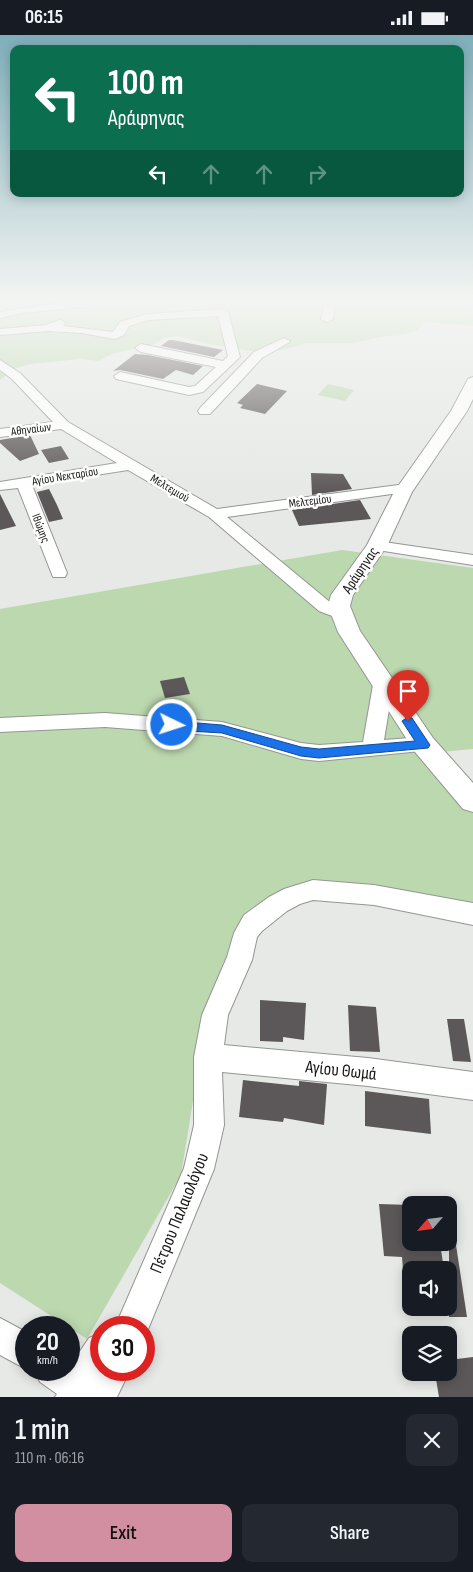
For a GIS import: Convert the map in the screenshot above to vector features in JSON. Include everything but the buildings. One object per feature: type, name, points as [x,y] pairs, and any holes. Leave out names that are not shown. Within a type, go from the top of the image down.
[{"type":"main road","name":"Αράφηνας","points":[[473,381],[459,411],[406,488],[377,546],[342,595],[340,613],[349,632],[424,745],[473,801]]},
{"type":"street","name":"Μελτεμιού","points":[[2,367],[16,377],[63,425],[214,514],[325,607],[340,613]]},
{"type":"street","points":[[120,376],[195,391],[223,367]]},
{"type":"street","points":[[205,411],[247,367]]},
{"type":"street","name":"Αθηναίων","points":[[0,433],[63,425]]},
{"type":"street","name":"Αγίου Νεκταρίου","points":[[0,487],[130,465]]},
{"type":"street","name":"Ιθώμης","points":[[23,482],[59,573]]},
{"type":"street","name":"Μελτεμίου","points":[[214,514],[406,488]]},
{"type":"street","points":[[377,546],[473,560]]},
{"type":"street","points":[[372,749],[383,685]]},
{"type":"street","points":[[4,731],[105,720],[222,729],[301,751],[319,753],[424,745]]},
{"type":"street","name":"Πέτρου Παλαιολόγου","points":[[135,1316],[193,1186],[206,1147],[209,1125],[208,1057],[215,1015],[229,979],[239,960],[246,933],[253,923],[278,904],[293,896],[313,890],[374,895],[473,914]]},
{"type":"street","name":"Αγίου Θωμά","points":[[208,1057],[368,1072],[473,1087]]},
{"type":"street","points":[[0,1335],[15,1345]]},
{"type":"street","points":[[75,1388],[90,1366]]},
{"type":"street","points":[[75,1388],[90,1381]]},
{"type":"green space","points":[[0,367],[22,367],[14,369],[0,380]]},
{"type":"green space","points":[[328,384],[354,390],[345,401],[318,395]]},
{"type":"green space","points":[[342,550],[473,568],[473,749],[420,754],[473,808],[473,910],[305,883],[251,918],[223,963],[206,1021],[181,1175],[100,1316],[90,1316],[90,1334],[87,1339],[80,1334],[80,1316],[51,1316],[0,1283],[0,609]]},
{"type":"route","points":[[172,725],[222,729],[301,751],[340,753],[424,745],[408,721]]}]
